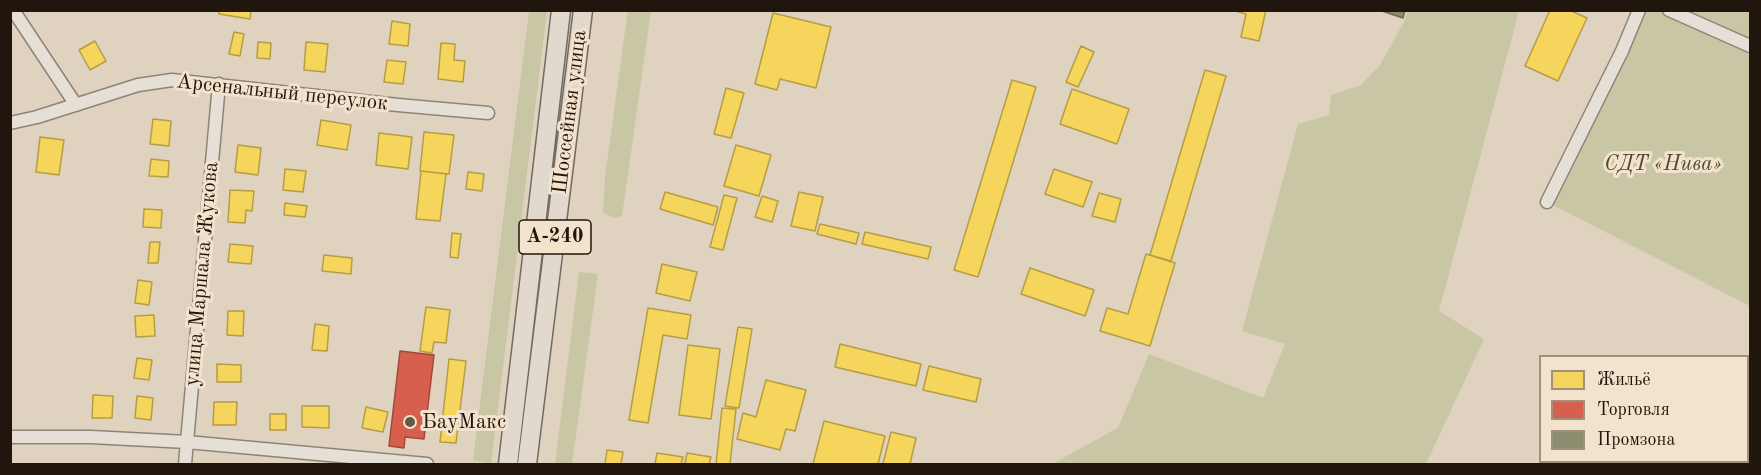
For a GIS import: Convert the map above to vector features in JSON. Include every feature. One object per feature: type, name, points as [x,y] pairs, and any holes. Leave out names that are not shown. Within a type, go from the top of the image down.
[{"type":"main road","name":"Шоссейная улица","points":[[507,465],[561,10]]},
{"type":"main road","name":"Шоссейная улица","points":[[527,465],[583,10]]},
{"type":"street","points":[[13,10],[76,105]]},
{"type":"street","points":[[1547,202],[1622,51],[1639,10]]},
{"type":"street","points":[[1669,10],[1750,46]]},
{"type":"street","name":"Арсенальный переулок","points":[[10,123],[37,117],[138,85],[172,80],[488,113]]},
{"type":"street","name":"улица Маршала Жукова","points":[[185,465],[219,84]]},
{"type":"street","points":[[10,437],[91,437],[188,442],[427,465]]},
{"type":"green space","points":[[628,10],[651,11],[622,216],[614,218],[603,212],[605,177]]},
{"type":"green space","points":[[1408,10],[1519,11],[1439,311],[1484,339],[1426,464],[1052,464],[1118,428],[1149,354],[1263,398],[1285,344],[1242,331],[1298,124],[1329,115],[1331,95],[1361,85],[1380,65],[1404,22]]},
{"type":"green space","points":[[529,11],[547,11],[491,464],[473,460]]},
{"type":"green space","name":"СДТ «Нива»","points":[[1639,11],[1750,11],[1750,306],[1547,202]]},
{"type":"green space","points":[[579,272],[598,274],[572,464],[555,464]]},
{"type":"building: Жильё","points":[[219,10],[251,10],[250,19],[219,14]]},
{"type":"building: Жильё","points":[[1232,10],[1266,10],[1259,41],[1241,37],[1246,14]]},
{"type":"building: Жильё","points":[[1550,10],[1569,10],[1587,18],[1558,81],[1525,66]]},
{"type":"building: Жильё","points":[[773,13],[831,27],[816,88],[780,79],[777,90],[755,84]]},
{"type":"building: Жильё","points":[[392,21],[410,24],[408,46],[389,44]]},
{"type":"building: Жильё","points":[[234,32],[244,34],[240,56],[229,54]]},
{"type":"building: Жильё","points":[[95,41],[106,61],[90,70],[79,50]]},
{"type":"building: Жильё","points":[[258,42],[271,43],[270,59],[257,58]]},
{"type":"building: Жильё","points":[[306,42],[328,44],[325,72],[304,70]]},
{"type":"building: Жильё","points":[[441,43],[455,44],[454,60],[465,61],[463,82],[438,79]]},
{"type":"building: Жильё","points":[[1081,46],[1094,52],[1078,87],[1066,82]]},
{"type":"building: Жильё","points":[[387,60],[406,62],[403,84],[384,82]]},
{"type":"building: Жильё","points":[[1205,70],[1226,76],[1171,261],[1150,255]]},
{"type":"building: Жильё","points":[[1012,80],[1036,87],[978,277],[954,270]]},
{"type":"building: Жильё","points":[[726,88],[744,93],[731,138],[714,134]]},
{"type":"building: Жильё","points":[[1072,89],[1129,109],[1117,144],[1060,124]]},
{"type":"building: Жильё","points":[[153,119],[171,121],[169,146],[150,144]]},
{"type":"building: Жильё","points":[[321,120],[351,125],[347,150],[317,145]]},
{"type":"building: Жильё","points":[[424,132],[454,135],[449,174],[420,171]]},
{"type":"building: Жильё","points":[[379,133],[412,137],[408,169],[376,165]]},
{"type":"building: Жильё","points":[[40,137],[64,140],[59,175],[36,172]]},
{"type":"building: Жильё","points":[[238,145],[261,148],[258,175],[235,172]]},
{"type":"building: Жильё","points":[[736,145],[771,155],[759,196],[724,186]]},
{"type":"building: Жильё","points":[[151,159],[169,161],[168,177],[149,176]]},
{"type":"building: Жильё","points":[[285,169],[306,171],[303,192],[283,190]]},
{"type":"building: Жильё","points":[[1054,169],[1092,182],[1083,207],[1045,194]]},
{"type":"building: Жильё","points":[[421,171],[446,174],[440,221],[416,219]]},
{"type":"building: Жильё","points":[[468,172],[484,174],[482,191],[466,189]]},
{"type":"building: Жильё","points":[[230,190],[254,191],[252,211],[246,210],[245,223],[228,222]]},
{"type":"building: Жильё","points":[[665,192],[718,207],[713,225],[660,209]]},
{"type":"building: Жильё","points":[[799,192],[823,197],[815,231],[791,226]]},
{"type":"building: Жильё","points":[[1099,193],[1121,199],[1115,222],[1092,216]]},
{"type":"building: Жильё","points":[[724,195],[737,198],[723,250],[710,247]]},
{"type":"building: Жильё","points":[[762,196],[778,201],[772,222],[755,217]]},
{"type":"building: Жильё","points":[[285,203],[307,206],[305,217],[284,215]]},
{"type":"building: Жильё","points":[[144,209],[162,210],[161,228],[143,227]]},
{"type":"building: Жильё","points":[[820,224],[859,233],[856,244],[817,234]]},
{"type":"building: Жильё","points":[[865,232],[931,247],[928,259],[862,244]]},
{"type":"building: Жильё","points":[[452,233],[461,234],[458,258],[450,257]]},
{"type":"building: Жильё","points":[[150,242],[160,242],[158,263],[148,263]]},
{"type":"building: Жильё","points":[[230,244],[253,246],[251,264],[228,262]]},
{"type":"building: Жильё","points":[[1146,254],[1175,263],[1150,346],[1100,331],[1107,308],[1128,314]]},
{"type":"building: Жильё","points":[[324,255],[352,258],[351,274],[322,271]]},
{"type":"building: Жильё","points":[[662,264],[697,272],[690,301],[656,293]]},
{"type":"building: Жильё","points":[[1030,268],[1094,290],[1085,316],[1021,294]]},
{"type":"building: Жильё","points":[[138,280],[152,282],[149,305],[135,303]]},
{"type":"building: Жильё","points":[[426,307],[450,310],[446,343],[434,342],[432,353],[420,351]]},
{"type":"building: Жильё","points":[[648,308],[691,315],[687,339],[663,335],[648,423],[629,420]]},
{"type":"building: Жильё","points":[[228,311],[244,311],[243,336],[227,335]]},
{"type":"building: Жильё","points":[[154,315],[155,336],[136,337],[135,316]]},
{"type":"building: Жильё","points":[[315,324],[329,326],[327,351],[312,350]]},
{"type":"building: Жильё","points":[[738,327],[752,329],[739,408],[725,406]]},
{"type":"building: Жильё","points":[[840,344],[921,364],[916,386],[835,367]]},
{"type":"building: Жильё","points":[[688,345],[720,349],[711,419],[679,415]]},
{"type":"building: Жильё","points":[[137,358],[152,360],[149,380],[134,378]]},
{"type":"building: Жильё","points":[[449,359],[466,361],[456,443],[440,442]]},
{"type":"building: Жильё","points":[[217,364],[241,365],[241,382],[217,382]]},
{"type":"building: Жильё","points":[[929,366],[981,379],[976,402],[923,390]]},
{"type":"building: Жильё","points":[[766,380],[806,390],[795,431],[786,429],[780,450],[737,439],[743,413],[756,417]]},
{"type":"building: Жильё","points":[[93,395],[113,396],[112,418],[92,418]]},
{"type":"building: Жильё","points":[[137,396],[153,398],[151,420],[135,418]]},
{"type":"building: Жильё","points":[[214,402],[237,402],[236,425],[213,425]]},
{"type":"building: Жильё","points":[[302,406],[329,406],[329,428],[302,427]]},
{"type":"building: Жильё","points":[[366,407],[388,412],[383,432],[362,428]]},
{"type":"building: Жильё","points":[[722,408],[736,409],[730,464],[716,464]]},
{"type":"building: Жильё","points":[[270,414],[286,414],[286,430],[270,430]]},
{"type":"building: Жильё","points":[[824,421],[885,436],[878,464],[813,464]]},
{"type":"building: Жильё","points":[[891,432],[916,438],[910,464],[883,464]]},
{"type":"building: Жильё","points":[[607,450],[623,452],[621,464],[605,464]]},
{"type":"building: Жильё","points":[[657,453],[683,457],[681,464],[655,464]]},
{"type":"building: Жильё","points":[[687,453],[711,457],[709,464],[685,464]]},
{"type":"building: Торговля","points":[[400,351],[434,355],[424,439],[405,437],[404,448],[389,446]]},
{"type":"building: Промзона","points":[[1379,10],[1405,10],[1403,18]]},
{"type":"place","name":"БауМакс","points":[[410,422]]}]
